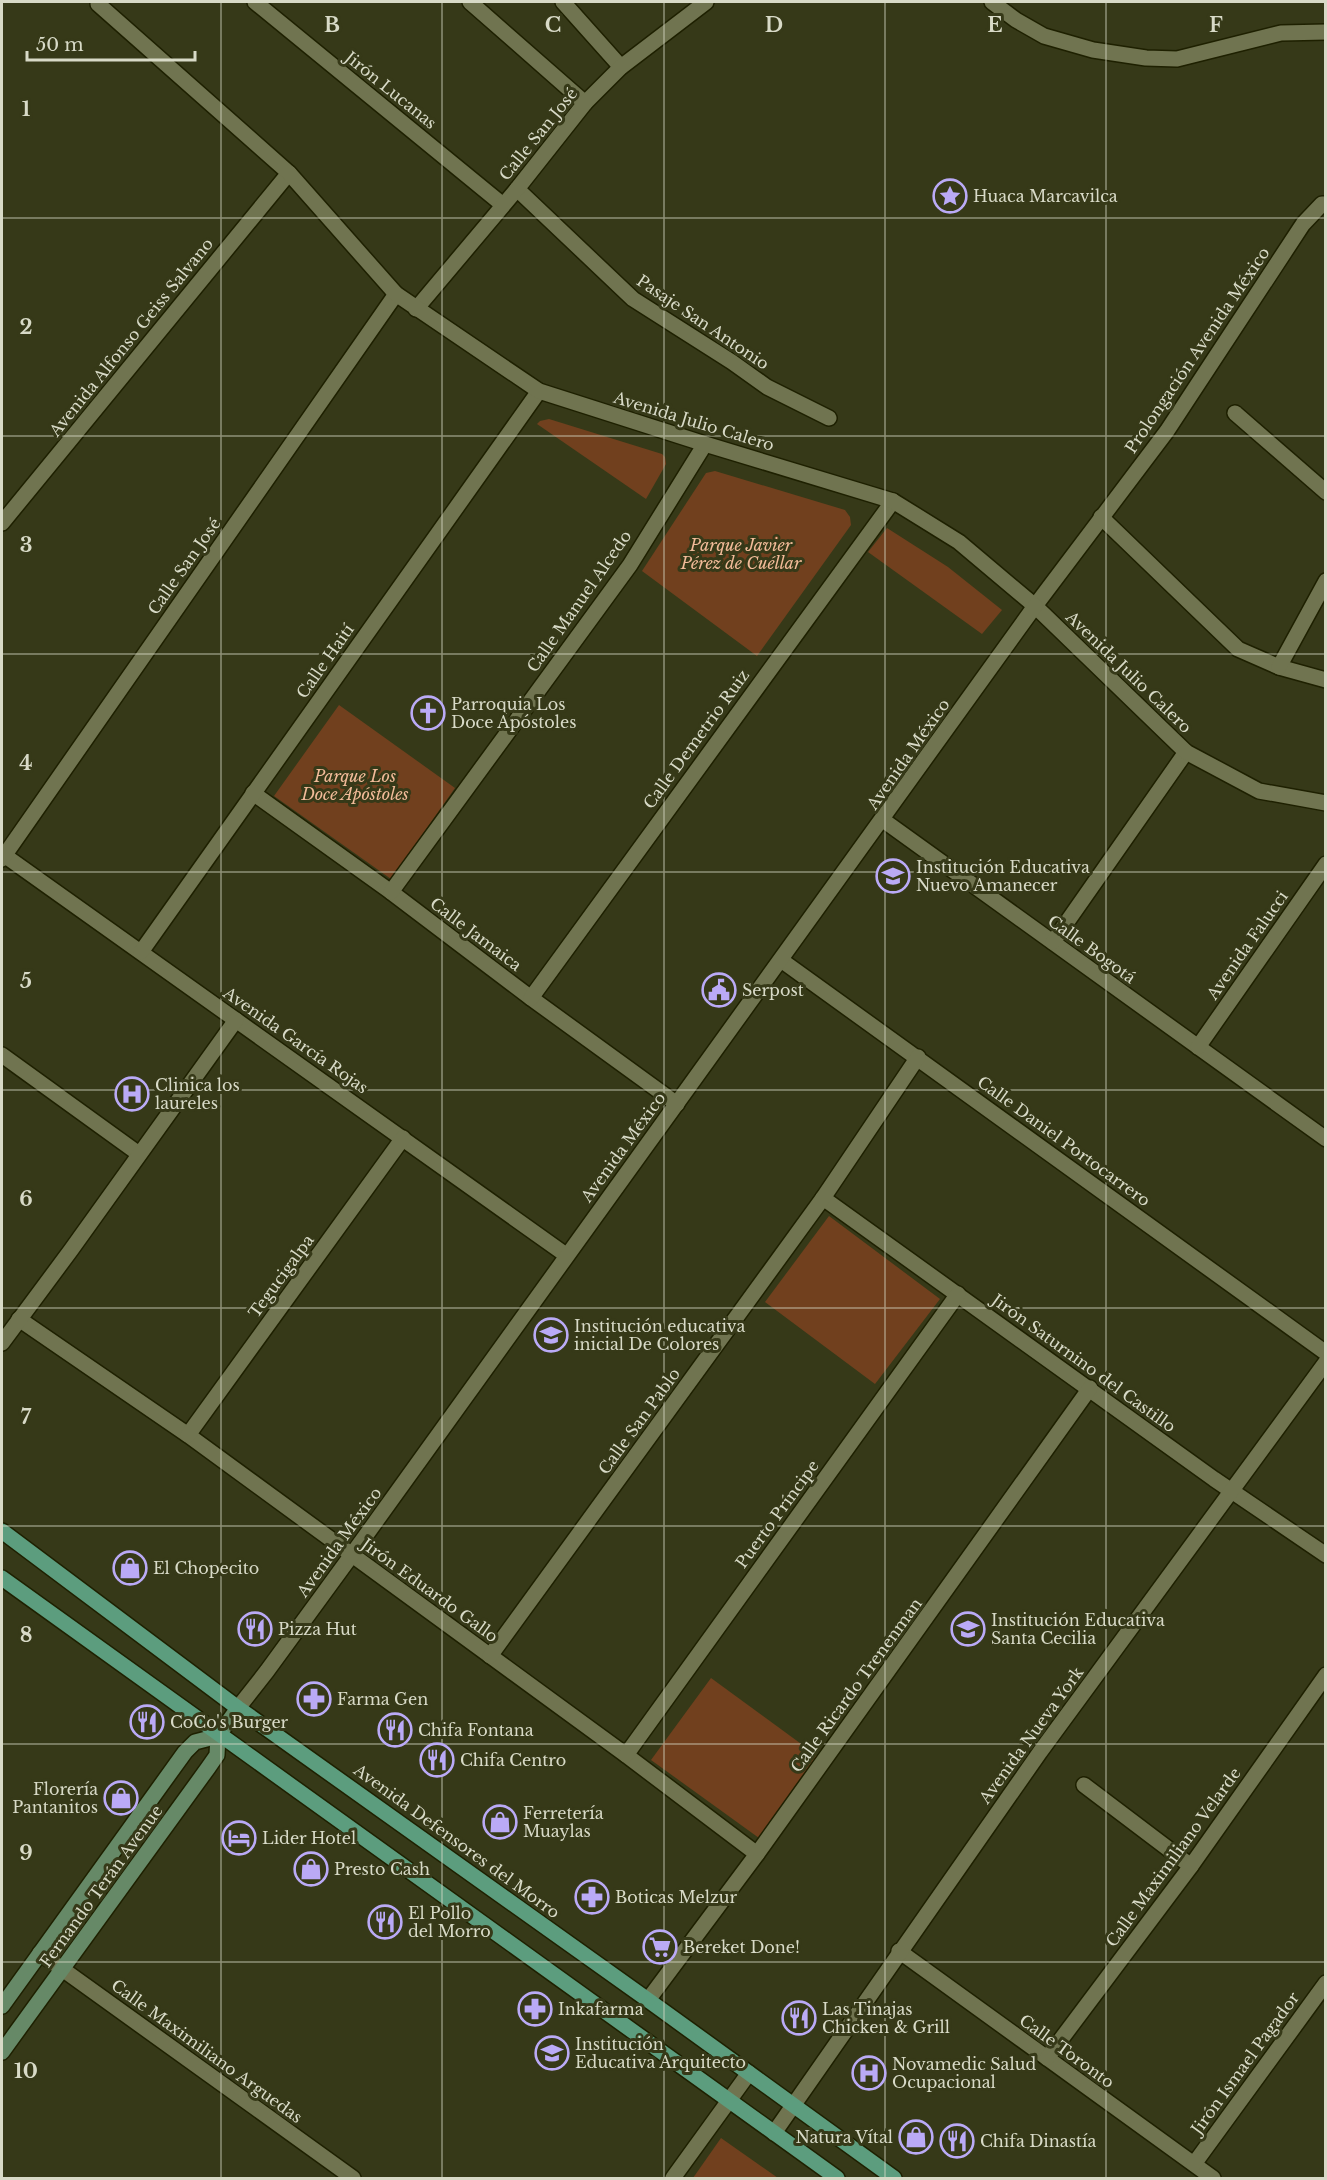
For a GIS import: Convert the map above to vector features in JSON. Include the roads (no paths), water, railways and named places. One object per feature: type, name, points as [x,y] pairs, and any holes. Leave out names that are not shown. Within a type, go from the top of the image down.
[{"type":"main road","name":"Avenida Defensores del Morro","points":[[2,1531],[238,1708],[894,2178]]},
{"type":"main road","points":[[2,1578],[218,1736],[259,1762],[837,2178]]},
{"type":"main road","name":"Fernando Terán Avenue","points":[[2,2052],[217,1755],[218,1736],[238,1708]]},
{"type":"main road","name":"Fernando Terán Avenue","points":[[2,2006],[185,1752],[195,1742],[218,1736]]},
{"type":"street","name":"Avenida Julio Calero","points":[[98,2],[289,173],[396,294],[539,391],[892,501],[959,542],[1035,606],[1186,752],[1259,791],[1326,802]]},
{"type":"street","name":"Jirón Lucanas","points":[[255,2],[503,205]]},
{"type":"street","points":[[470,2],[585,103]]},
{"type":"street","points":[[563,2],[621,67]]},
{"type":"street","name":"Calle San José","points":[[417,309],[585,103],[621,67],[706,2]]},
{"type":"street","points":[[992,2],[1016,20],[1044,36],[1093,50],[1146,58],[1177,59],[1281,33],[1326,32]]},
{"type":"street","name":"Avenida Alfonso Geiss Salvano","points":[[2,523],[289,173]]},
{"type":"street","name":"Pasaje San Antonio","points":[[517,189],[633,299],[767,387],[829,418]]},
{"type":"street","name":"Prolongación Avenida México","points":[[1035,606],[1167,431],[1303,224],[1322,204],[1326,204]]},
{"type":"street","name":"Calle San José","points":[[3,857],[396,294]]},
{"type":"street","name":"Calle Haití","points":[[141,952],[539,391]]},
{"type":"street","points":[[1235,413],[1326,492]]},
{"type":"street","name":"Calle Manuel Alcedo","points":[[391,892],[630,565],[705,444]]},
{"type":"street","name":"Calle Demetrio Ruiz","points":[[531,999],[892,501]]},
{"type":"street","points":[[1101,517],[1238,649],[1279,667],[1326,680]]},
{"type":"street","points":[[1279,667],[1326,581]]},
{"type":"street","name":"Avenida México","points":[[238,1708],[351,1556],[1035,606]]},
{"type":"street","points":[[1053,942],[1186,752]]},
{"type":"street","name":"Calle Jamaica","points":[[254,793],[391,892],[531,999],[677,1104]]},
{"type":"street","name":"Calle Bogotá","points":[[883,820],[1326,1139]]},
{"type":"street","name":"Avenida García Rojas","points":[[3,857],[141,952],[566,1255]]},
{"type":"street","name":"Avenida Falucci","points":[[1195,1045],[1326,864]]},
{"type":"street","name":"Calle Daniel Portocarrero","points":[[781,960],[1326,1353]]},
{"type":"street","points":[[2,1343],[236,1020]]},
{"type":"street","points":[[2,1055],[139,1154]]},
{"type":"street","name":"Calle San Pablo","points":[[490,1656],[823,1198],[918,1057]]},
{"type":"street","name":"Tegucigalpa","points":[[188,1435],[403,1138]]},
{"type":"street","name":"Jirón Saturnino del Castillo","points":[[823,1198],[1326,1556]]},
{"type":"street","name":"Puerto Príncipe","points":[[626,1755],[958,1294]]},
{"type":"street","name":"Jirón Eduardo Gallo","points":[[19,1319],[188,1435],[626,1755],[757,1854]]},
{"type":"street","name":"Avenida Nueva York","points":[[774,2133],[1040,1752],[1326,1362]]},
{"type":"street","name":"Calle Ricardo Trenenman","points":[[648,2000],[757,1854],[1090,1388]]},
{"type":"street","name":"Calle Maximiliano Velarde","points":[[1047,2058],[1191,1866],[1326,1675]]},
{"type":"street","points":[[1084,1785],[1191,1866]]},
{"type":"street","name":"Calle Toronto","points":[[899,1951],[1213,2178]]},
{"type":"street","name":"Calle Maximiliano Arguedas","points":[[40,1953],[353,2178]]},
{"type":"street","name":"Jirón Ismael Pagador","points":[[1194,2164],[1326,1983]]},
{"type":"street","points":[[673,2178],[749,2073]]},
{"type":"place","name":"Huaca Marcavilca","points":[[950,196]]},
{"type":"place","name":"Parroquia Los Doce Apóstoles","points":[[428,713]]},
{"type":"place","name":"Institución Educativa Nuevo Amanecer","points":[[893,876]]},
{"type":"place","name":"Serpost","points":[[719,990]]},
{"type":"place","name":"Clinica los laureles","points":[[132,1094]]},
{"type":"place","name":"Institución educativa inicial De Colores","points":[[551,1335]]},
{"type":"place","name":"El Chopecito","points":[[130,1568]]},
{"type":"place","name":"Pizza Hut","points":[[255,1629]]},
{"type":"place","name":"Institución Educativa Santa Cecilia","points":[[968,1629]]},
{"type":"place","name":"Farma Gen","points":[[314,1699]]},
{"type":"place","name":"CoCo's Burger","points":[[147,1722]]},
{"type":"place","name":"Chifa Fontana","points":[[395,1730]]},
{"type":"place","name":"Chifa Centro","points":[[437,1760]]},
{"type":"place","name":"Florería Pantanitos","points":[[121,1798]]},
{"type":"place","name":"Ferretería Muaylas","points":[[500,1822]]},
{"type":"place","name":"Lider Hotel","points":[[239,1838]]},
{"type":"place","name":"Presto Cash","points":[[311,1869]]},
{"type":"place","name":"Boticas Melzur","points":[[592,1897]]},
{"type":"place","name":"El Pollo del Morro","points":[[385,1922]]},
{"type":"place","name":"Bereket Done!","points":[[660,1947]]},
{"type":"place","name":"Inkafarma","points":[[535,2009]]},
{"type":"place","name":"Las Tinajas Chicken & Grill","points":[[799,2018]]},
{"type":"place","name":"Institución Educativa Arquitecto","points":[[552,2053]]},
{"type":"place","name":"Novamedic Salud Ocupacional","points":[[869,2073]]},
{"type":"place","name":"Natura Vítal","points":[[916,2137]]},
{"type":"place","name":"Chifa Dinastía","points":[[957,2141]]},
{"type":"park label","name":"Parque Javier Pérez de Cuéllar","points":[[741,554]]},
{"type":"park label","name":"Parque Los Doce Apóstoles","points":[[355,785]]}]
